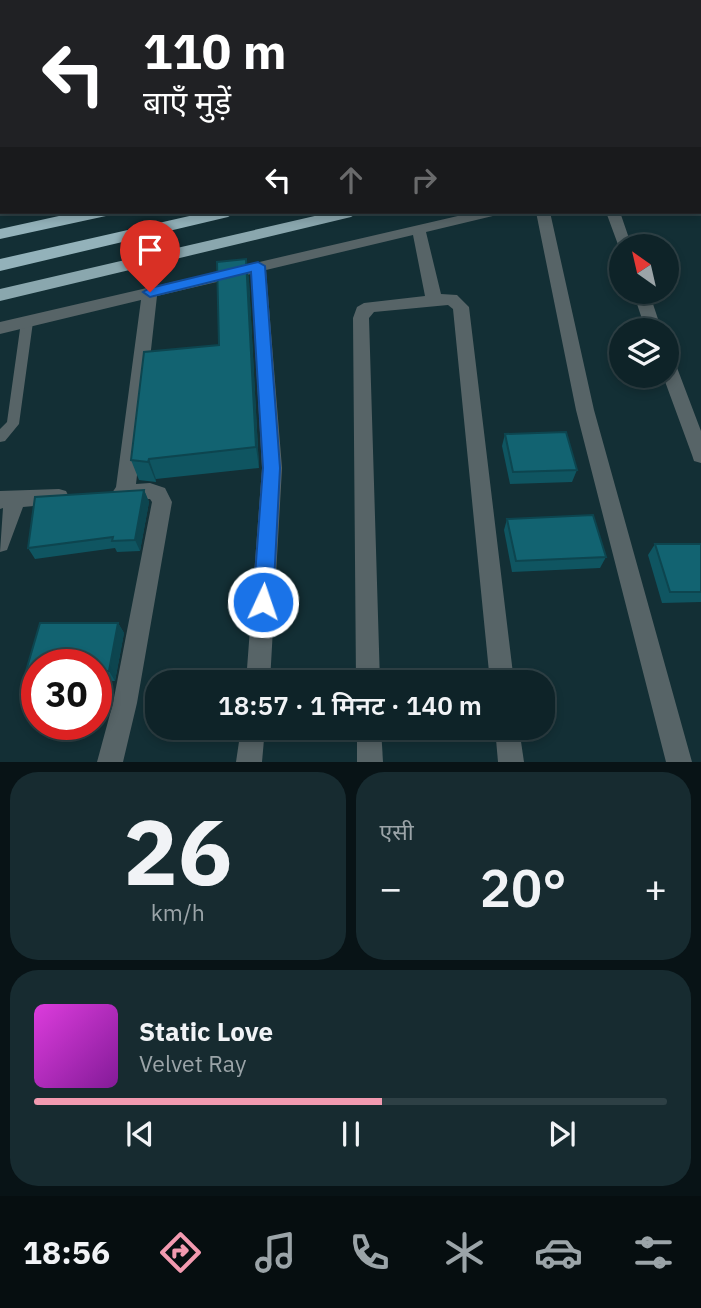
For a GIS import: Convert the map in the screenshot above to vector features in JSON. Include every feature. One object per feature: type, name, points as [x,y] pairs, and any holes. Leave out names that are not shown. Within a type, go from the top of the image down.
[{"type":"highway","points":[[0,234],[91,214]]},
{"type":"highway","points":[[0,265],[218,214]]},
{"type":"highway","points":[[0,295],[343,214]]},
{"type":"street","points":[[0,328],[484,214]]},
{"type":"street","points":[[543,214],[585,410],[678,762]]},
{"type":"street","points":[[614,214],[621,234]]},
{"type":"street","points":[[419,231],[434,300]]},
{"type":"street","points":[[258,266],[272,468],[259,670]]},
{"type":"street","points":[[125,493],[150,292]]},
{"type":"street","points":[[368,670],[361,318],[363,311],[370,307],[451,299],[461,307],[501,670]]},
{"type":"street","points":[[676,388],[701,455]]},
{"type":"street","points":[[0,543],[8,500],[150,491],[158,494],[162,502],[125,703],[110,762]]},
{"type":"street","points":[[249,762],[252,740]]},
{"type":"street","points":[[369,740],[370,762]]},
{"type":"street","points":[[508,740],[511,762]]},
{"type":"lane","points":[[0,437],[13,424],[27,322]]},
{"type":"building","points":[[246,259],[256,447],[149,459],[148,462],[131,460],[144,352],[219,345],[217,262]]},
{"type":"building","points":[[566,432],[577,470],[513,472],[505,434]]},
{"type":"building","points":[[144,490],[135,540],[112,541],[113,537],[28,548],[35,497]]},
{"type":"building","points":[[593,515],[606,557],[516,561],[507,519]]},
{"type":"building","points":[[655,544],[701,544],[701,592],[670,592]]},
{"type":"building","points":[[40,623],[118,623],[112,655],[112,649],[32,649]]},
{"type":"route","points":[[150,292],[258,266],[272,468],[263,602]]}]
